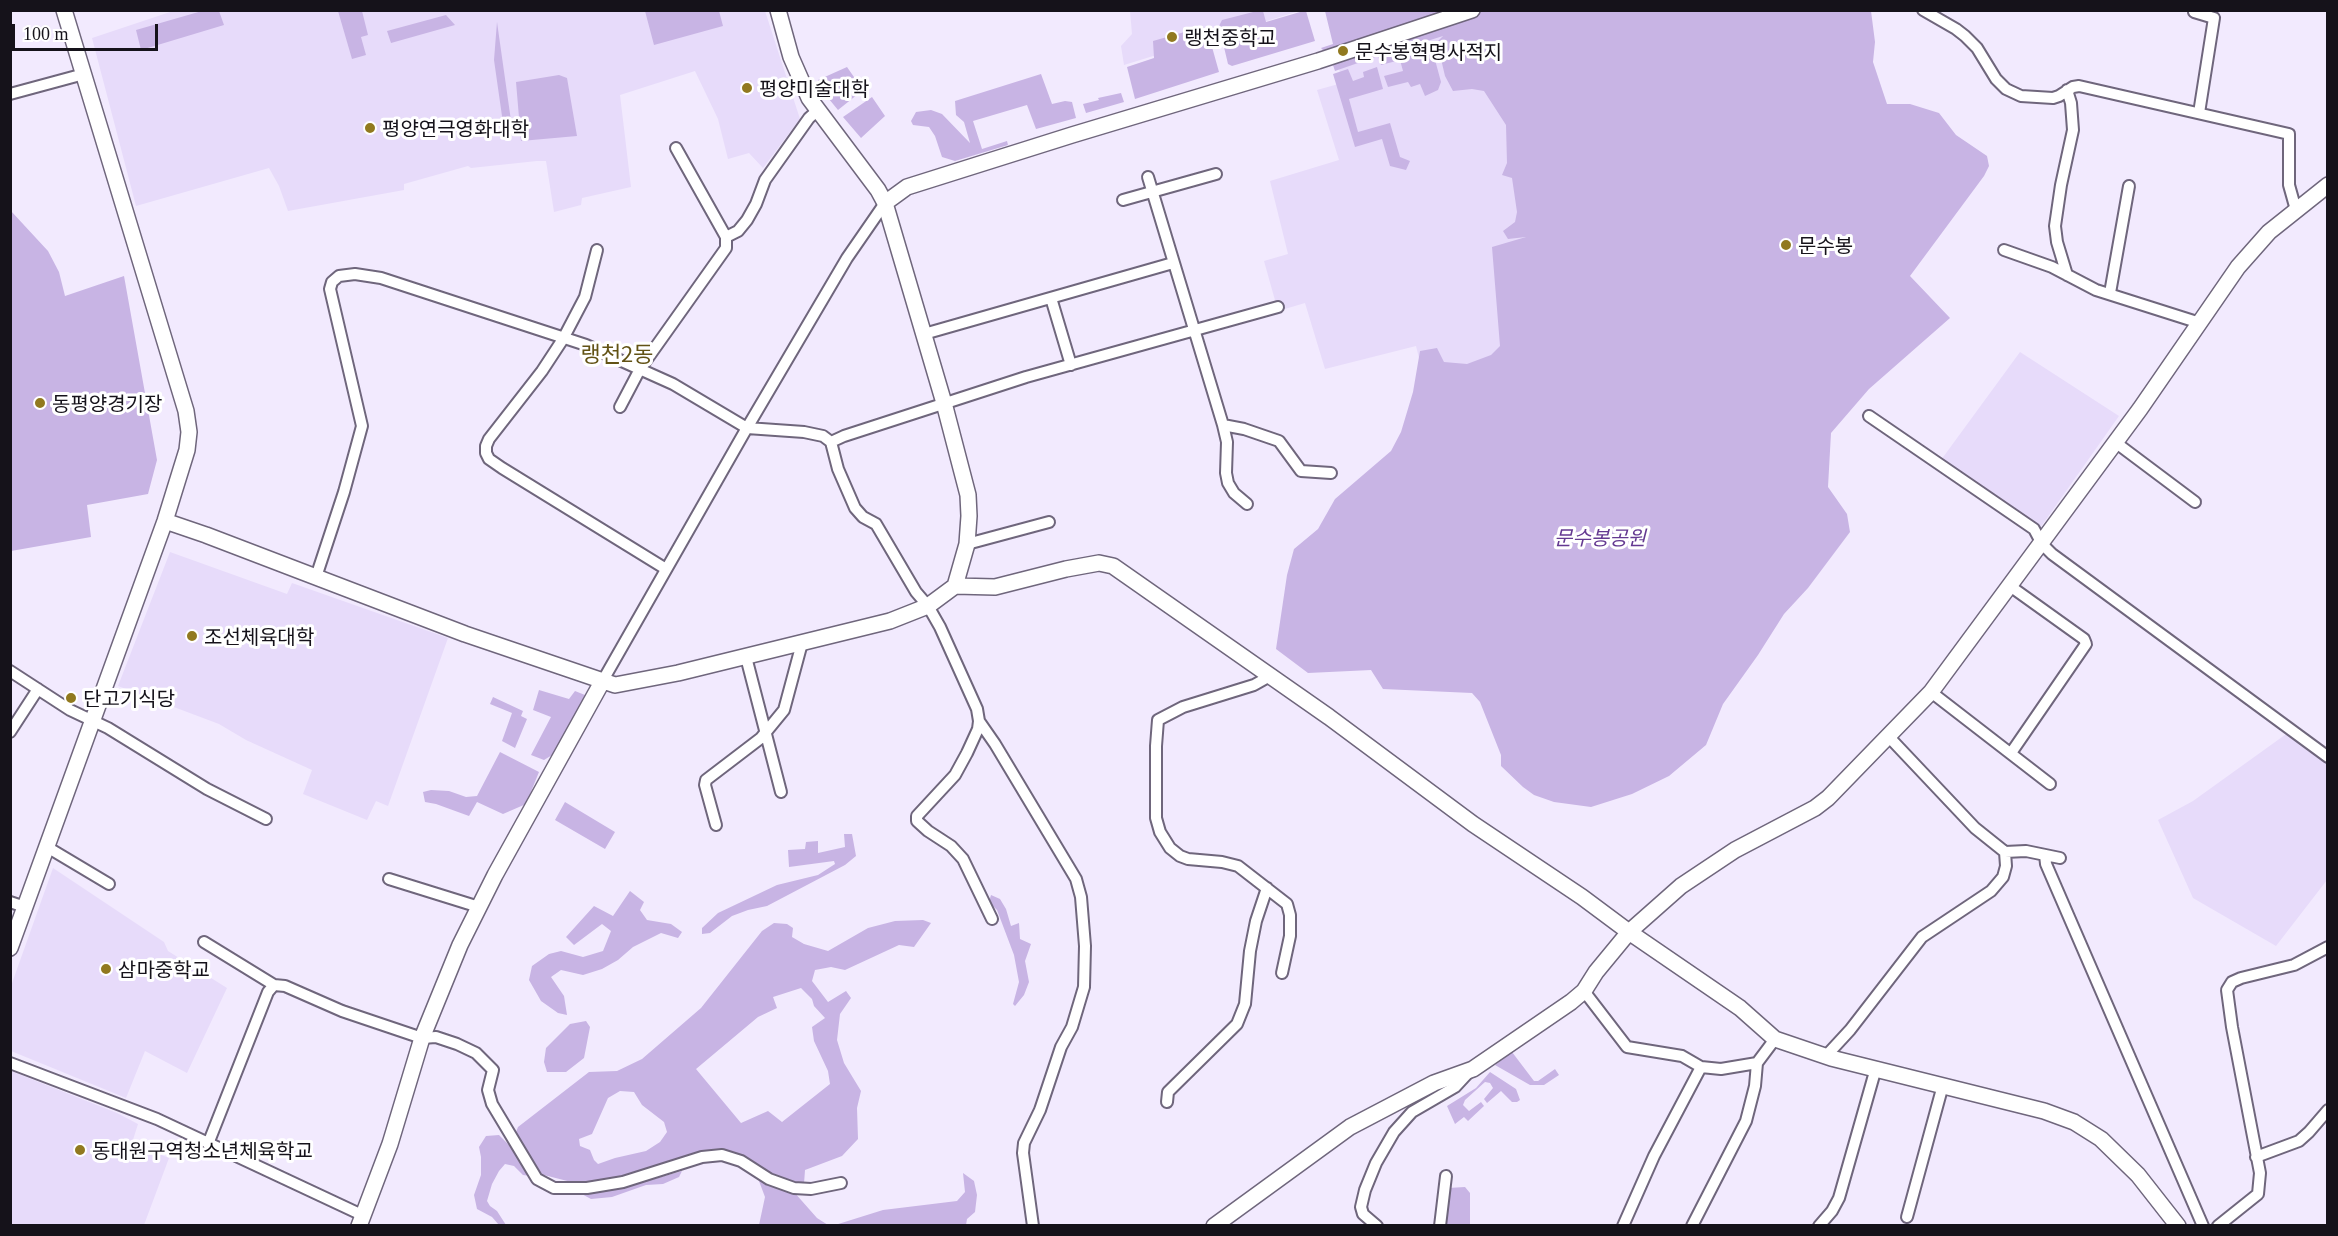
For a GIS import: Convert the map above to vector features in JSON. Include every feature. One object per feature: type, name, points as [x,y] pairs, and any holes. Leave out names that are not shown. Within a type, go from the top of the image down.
[{"type":"street","points":[[10,948],[18,904],[47,847],[165,521],[187,450],[188,422],[64,10]]},
{"type":"street","points":[[165,521],[465,634],[615,685],[633,683],[746,657],[890,621],[928,606],[955,586],[967,544],[968,495],[944,403],[885,202],[808,98],[790,57],[778,10]]},
{"type":"street","points":[[10,1063],[157,1119],[361,1220],[390,1144],[422,1038],[460,945],[479,907],[602,682],[747,428],[848,258],[885,202],[896,193],[916,184],[1318,61],[1472,10]]},
{"type":"street","points":[[1923,10],[1965,36],[1977,48],[1996,79],[2013,93],[2028,97],[2054,98],[2079,86],[2289,134],[2289,185],[2296,210]]},
{"type":"street","points":[[2194,12],[2214,18],[2199,113]]},
{"type":"street","points":[[10,94],[84,74]]},
{"type":"street","points":[[2067,90],[2071,103],[2073,130],[2061,184],[2055,226],[2057,242],[2067,275]]},
{"type":"street","points":[[726,237],[738,231],[747,220],[765,180],[809,118],[818,110]]},
{"type":"street","points":[[620,407],[640,369],[726,248],[726,237],[676,148]]},
{"type":"street","points":[[1123,201],[1216,174]]},
{"type":"street","points":[[1148,177],[1223,425],[1227,442],[1228,483],[1234,493],[1246,504]]},
{"type":"street","points":[[1377,1226],[1363,1214],[1361,1207],[1365,1190],[1376,1163],[1394,1132],[1412,1112],[1455,1087],[1473,1069],[1584,991],[1596,972],[1629,932],[1681,886],[1735,850],[1815,808],[1889,737],[1931,692],[2042,544],[2238,267],[2269,232],[2328,185]]},
{"type":"street","points":[[2110,293],[2129,186]]},
{"type":"street","points":[[597,250],[585,297],[563,339],[542,371],[489,439],[486,453],[489,459],[502,468],[666,569]]},
{"type":"street","points":[[2004,250],[2052,267],[2096,290],[2200,322]]},
{"type":"street","points":[[924,334],[1173,263]]},
{"type":"street","points":[[316,577],[344,492],[362,426],[330,289],[332,282],[339,276],[355,274],[381,278],[586,345],[673,384],[747,428],[804,432],[824,436],[831,442],[838,468],[855,508],[863,517],[876,524],[916,592],[928,606],[940,627],[976,709],[979,721],[1076,879],[1081,897],[1086,945],[1084,987],[1072,1027],[1060,1047],[1040,1110],[1024,1143],[1023,1153],[1033,1226]]},
{"type":"street","points":[[1051,298],[1071,365]]},
{"type":"street","points":[[831,442],[1026,377],[1278,307]]},
{"type":"street","points":[[1869,416],[2034,530],[2042,544],[2052,554],[2328,757]]},
{"type":"street","points":[[1223,425],[1244,429],[1279,441],[1301,471],[1331,472]]},
{"type":"street","points":[[2115,442],[2195,502]]},
{"type":"street","points":[[967,544],[1049,522]]},
{"type":"street","points":[[955,586],[995,587],[1099,563],[1113,566],[1270,676],[1473,824],[1740,1008],[1775,1039],[1826,1056],[2044,1111],[2074,1122],[2101,1139],[2116,1153],[2138,1175],[2178,1226]]},
{"type":"street","points":[[2010,586],[2084,639],[2086,644],[2010,753]]},
{"type":"street","points":[[716,825],[705,785],[706,780],[765,732],[784,710],[802,643]]},
{"type":"street","points":[[746,657],[781,792]]},
{"type":"street","points":[[10,671],[70,710],[108,728],[207,789],[266,819]]},
{"type":"street","points":[[1270,676],[1254,685],[1184,707],[1158,720],[1156,818],[1160,832],[1170,848],[1188,859],[1238,866],[1287,904],[1290,915],[1290,936],[1282,973]]},
{"type":"street","points":[[10,732],[38,689]]},
{"type":"street","points":[[1931,692],[2050,784]]},
{"type":"street","points":[[979,721],[978,729],[955,775],[917,816],[917,821],[951,846],[963,859],[992,919]]},
{"type":"street","points":[[1889,737],[1975,828],[2005,852],[2026,851],[2060,858]]},
{"type":"street","points":[[47,847],[109,884]]},
{"type":"street","points":[[1826,1056],[1850,1030],[1922,937],[1991,891],[2003,877],[2006,866],[2005,852]]},
{"type":"street","points":[[2045,855],[2046,864],[2203,1226]]},
{"type":"street","points":[[389,879],[479,907]]},
{"type":"street","points":[[1167,1102],[1168,1092],[1238,1024],[1245,1004],[1250,951],[1256,921],[1267,888]]},
{"type":"street","points":[[204,942],[274,985],[285,986],[342,1011],[422,1038],[436,1037],[476,1053],[491,1066],[492,1074],[488,1090],[492,1104],[537,1179],[554,1188],[587,1188],[623,1182],[702,1157],[722,1155],[741,1161],[769,1179],[794,1188],[811,1189],[841,1184]]},
{"type":"street","points":[[2218,1226],[2258,1194],[2260,1173],[2227,990],[2232,982],[2241,978],[2294,965],[2328,946]]},
{"type":"street","points":[[208,1144],[268,992],[274,985]]},
{"type":"street","points":[[1584,991],[1627,1047],[1682,1056],[1701,1067],[1720,1069],[1757,1063]]},
{"type":"street","points":[[1692,1226],[1746,1121],[1755,1086],[1757,1063],[1775,1039]]},
{"type":"street","points":[[1623,1226],[1654,1156],[1701,1067]]},
{"type":"street","points":[[1819,1226],[1832,1211],[1839,1198],[1876,1068]]},
{"type":"street","points":[[1214,1226],[1350,1127],[1434,1083],[1473,1069]]},
{"type":"street","points":[[1907,1217],[1943,1085]]},
{"type":"street","points":[[2256,1157],[2299,1140],[2328,1110]]},
{"type":"street","points":[[1440,1226],[1446,1176]]},
{"type":"shaded area","name":"평양연극영화대학","points":[[176,10],[765,11],[800,119],[763,168],[749,153],[728,159],[718,119],[695,71],[620,95],[631,187],[582,198],[581,205],[554,212],[546,161],[471,168],[468,166],[404,184],[404,190],[288,211],[279,186],[269,168],[136,206],[92,38]]},
{"type":"shaded area","name":"랭천중학교","points":[[1299,10],[1124,65],[1121,46],[1132,34],[1130,11]]},
{"type":"shaded area","points":[[1478,24],[1543,173],[1502,364],[1425,382],[1416,346],[1325,369],[1305,303],[1278,311],[1264,261],[1288,254],[1270,181],[1339,160],[1317,90],[1342,83],[1339,68]]},
{"type":"shaded area","points":[[2020,352],[2119,416],[2040,528],[1941,460]]},
{"type":"shaded area","points":[[170,552],[287,594],[292,583],[448,638],[388,806],[376,801],[367,820],[303,794],[312,770],[246,740],[219,724],[118,686]]},
{"type":"shaded area","points":[[2289,732],[2327,762],[2327,880],[2276,946],[2193,898],[2158,820],[2193,801]]},
{"type":"shaded area","name":"삼마중학교","points":[[53,868],[164,942],[168,951],[227,988],[187,1073],[145,1051],[126,1098],[11,1051],[11,986]]},
{"type":"shaded area","name":"동대원구역청소년체육학교","points":[[11,1071],[117,1113],[138,1124],[132,1143],[169,1158],[144,1225],[11,1225]]},
{"type":"green space","points":[[202,11],[219,11],[224,25],[141,50],[136,30]]},
{"type":"green space","points":[[338,11],[362,11],[368,35],[361,37],[366,55],[352,59]]},
{"type":"green space","points":[[645,11],[719,11],[723,26],[654,45]]},
{"type":"green space","points":[[1263,11],[1266,22],[1306,11],[1315,41],[1232,66],[1228,64],[1219,26],[1222,20]]},
{"type":"green space","name":"문수봉공원","points":[[1325,11],[1871,11],[1875,42],[1873,62],[1887,104],[1910,104],[1939,113],[1956,135],[1987,156],[1989,166],[1984,176],[1910,276],[1950,318],[1869,389],[1831,433],[1828,487],[1847,514],[1850,532],[1808,588],[1784,614],[1723,704],[1706,745],[1669,776],[1632,794],[1591,807],[1554,802],[1534,795],[1501,766],[1501,755],[1480,702],[1472,693],[1383,689],[1371,670],[1308,673],[1276,649],[1287,575],[1294,549],[1318,529],[1335,499],[1391,451],[1401,432],[1413,392],[1420,351],[1437,348],[1444,362],[1467,364],[1491,355],[1500,346],[1492,247],[1526,237],[1508,239],[1503,231],[1515,222],[1517,212],[1512,178],[1502,175],[1507,163],[1506,125],[1484,91],[1472,89],[1453,91],[1445,76],[1437,42],[1443,36],[1424,42],[1431,45],[1441,82],[1438,90],[1425,96],[1420,84],[1411,87],[1408,82],[1388,87],[1384,76],[1403,71],[1400,60],[1381,65],[1378,56],[1335,71],[1331,59],[1321,48],[1333,44]]},
{"type":"green space","points":[[446,15],[455,25],[391,43],[387,31]]},
{"type":"green space","points":[[497,22],[513,135],[505,137],[494,60]]},
{"type":"green space","points":[[1202,27],[1207,29],[1219,72],[1135,99],[1127,67],[1154,58],[1153,41]]},
{"type":"green space","points":[[847,67],[863,90],[838,110],[824,93],[818,80]]},
{"type":"green space","points":[[1377,67],[1383,89],[1349,99],[1358,132],[1390,123],[1400,157],[1410,161],[1406,170],[1390,166],[1382,139],[1355,147],[1333,74],[1348,69],[1353,81],[1364,77],[1363,72]]},
{"type":"green space","points":[[1041,74],[1052,104],[1072,102],[1076,118],[1036,129],[1027,105],[973,121],[982,149],[1007,141],[1008,145],[955,161],[942,157],[935,136],[929,127],[913,125],[911,121],[916,112],[931,110],[942,114],[970,143],[964,122],[956,115],[955,101]]},
{"type":"green space","points":[[559,75],[567,78],[577,136],[521,141],[516,82]]},
{"type":"green space","points":[[1121,93],[1124,102],[1086,113],[1083,104]]},
{"type":"green space","points":[[872,97],[885,116],[861,138],[843,117]]},
{"type":"green space","points":[[11,211],[48,251],[59,272],[65,296],[124,276],[157,460],[148,494],[87,505],[91,537],[11,551]]},
{"type":"green space","points":[[539,690],[569,699],[575,691],[585,695],[557,752],[544,760],[531,755],[551,717],[533,710]]},
{"type":"green space","points":[[493,697],[523,711],[521,716],[527,719],[515,748],[502,741],[512,713],[490,704]]},
{"type":"green space","points":[[500,752],[539,772],[526,804],[503,814],[477,802],[469,816],[425,802],[423,792],[431,790],[449,791],[466,797],[477,796]]},
{"type":"green space","points":[[565,802],[615,832],[605,849],[555,820]]},
{"type":"green space","points":[[844,834],[852,834],[856,856],[845,865],[767,906],[732,916],[710,933],[702,934],[702,928],[718,913],[777,885],[818,875],[835,864],[834,861],[789,867],[788,850],[805,849],[806,842],[818,841],[818,853],[845,847]]},
{"type":"green space","points":[[630,891],[644,902],[640,910],[647,920],[671,924],[682,932],[678,938],[661,933],[633,947],[618,960],[602,969],[583,975],[561,970],[551,977],[564,996],[567,1015],[558,1013],[541,1001],[529,980],[532,966],[549,954],[561,951],[583,957],[603,951],[611,931],[602,924],[574,945],[566,937],[594,906],[613,916]]},
{"type":"green space","points":[[991,895],[1000,899],[1011,926],[1019,923],[1020,939],[1031,944],[1025,961],[1029,982],[1024,995],[1015,1006],[1013,1004],[1019,982],[1014,955],[997,910],[989,902]]},
{"type":"green space","points":[[923,920],[931,923],[914,947],[899,945],[845,970],[831,967],[815,970],[812,981],[828,1002],[846,991],[851,998],[840,1014],[837,1040],[844,1063],[861,1091],[857,1108],[858,1139],[842,1156],[805,1170],[804,1184],[781,1179],[742,1157],[664,1166],[583,1185],[540,1174],[530,1162],[516,1132],[518,1127],[589,1072],[617,1071],[642,1059],[701,1008],[762,931],[774,923],[787,924],[793,928],[792,937],[804,944],[828,951],[868,928],[895,921]],"holes":[[[801,988],[825,1018],[812,1027],[814,1041],[828,1071],[830,1084],[782,1122],[768,1111],[741,1123],[696,1069],[758,1017],[777,1008],[773,997]],[[620,1091],[634,1092],[642,1105],[664,1122],[667,1132],[660,1142],[646,1151],[598,1164],[590,1150],[580,1146],[579,1139],[592,1134],[608,1098]]]},
{"type":"green space","points":[[586,1021],[590,1027],[584,1058],[566,1072],[547,1072],[544,1062],[546,1048],[570,1024]]},
{"type":"green space","points":[[1512,1052],[1534,1081],[1538,1081],[1555,1069],[1559,1075],[1544,1085],[1530,1085],[1495,1065]]},
{"type":"green space","points":[[1490,1072],[1516,1089],[1520,1100],[1512,1102],[1501,1091],[1487,1103],[1484,1099],[1493,1088],[1490,1083],[1485,1082],[1465,1100],[1463,1105],[1469,1111],[1481,1102],[1484,1106],[1468,1121],[1464,1117],[1455,1124],[1447,1106],[1476,1088]]},
{"type":"green space","points":[[499,1135],[514,1150],[530,1176],[523,1175],[514,1166],[505,1164],[492,1184],[487,1201],[506,1225],[499,1225],[492,1217],[477,1209],[474,1195],[481,1175],[479,1147],[486,1136]]},
{"type":"green space","points":[[682,1171],[679,1177],[663,1184],[646,1185],[612,1197],[591,1199],[578,1192],[619,1189]]},
{"type":"green space","points":[[963,1173],[974,1181],[977,1195],[975,1212],[967,1219],[966,1225],[835,1225],[883,1210],[957,1201],[965,1192]]},
{"type":"green space","points":[[759,1181],[794,1192],[817,1218],[828,1225],[759,1225],[765,1197]]},
{"type":"green space","points":[[1465,1187],[1470,1193],[1470,1225],[1442,1226],[1448,1188]]},
{"type":"place","name":"랭천중학교","points":[[1172,37]]},
{"type":"place","name":"문수봉혁명사적지","points":[[1343,51]]},
{"type":"place","name":"평양미술대학","points":[[747,88]]},
{"type":"place","name":"평양연극영화대학","points":[[370,128]]},
{"type":"place","name":"문수봉","points":[[1786,245]]},
{"type":"place","name":"동평양경기장","points":[[40,403]]},
{"type":"place","name":"조선체육대학","points":[[192,636]]},
{"type":"place","name":"단고기식당","points":[[71,698]]},
{"type":"place","name":"삼마중학교","points":[[106,969]]},
{"type":"place","name":"동대원구역청소년체육학교","points":[[80,1150]]},
{"type":"district","name":"랭천2동","points":[[617,354]]}]
